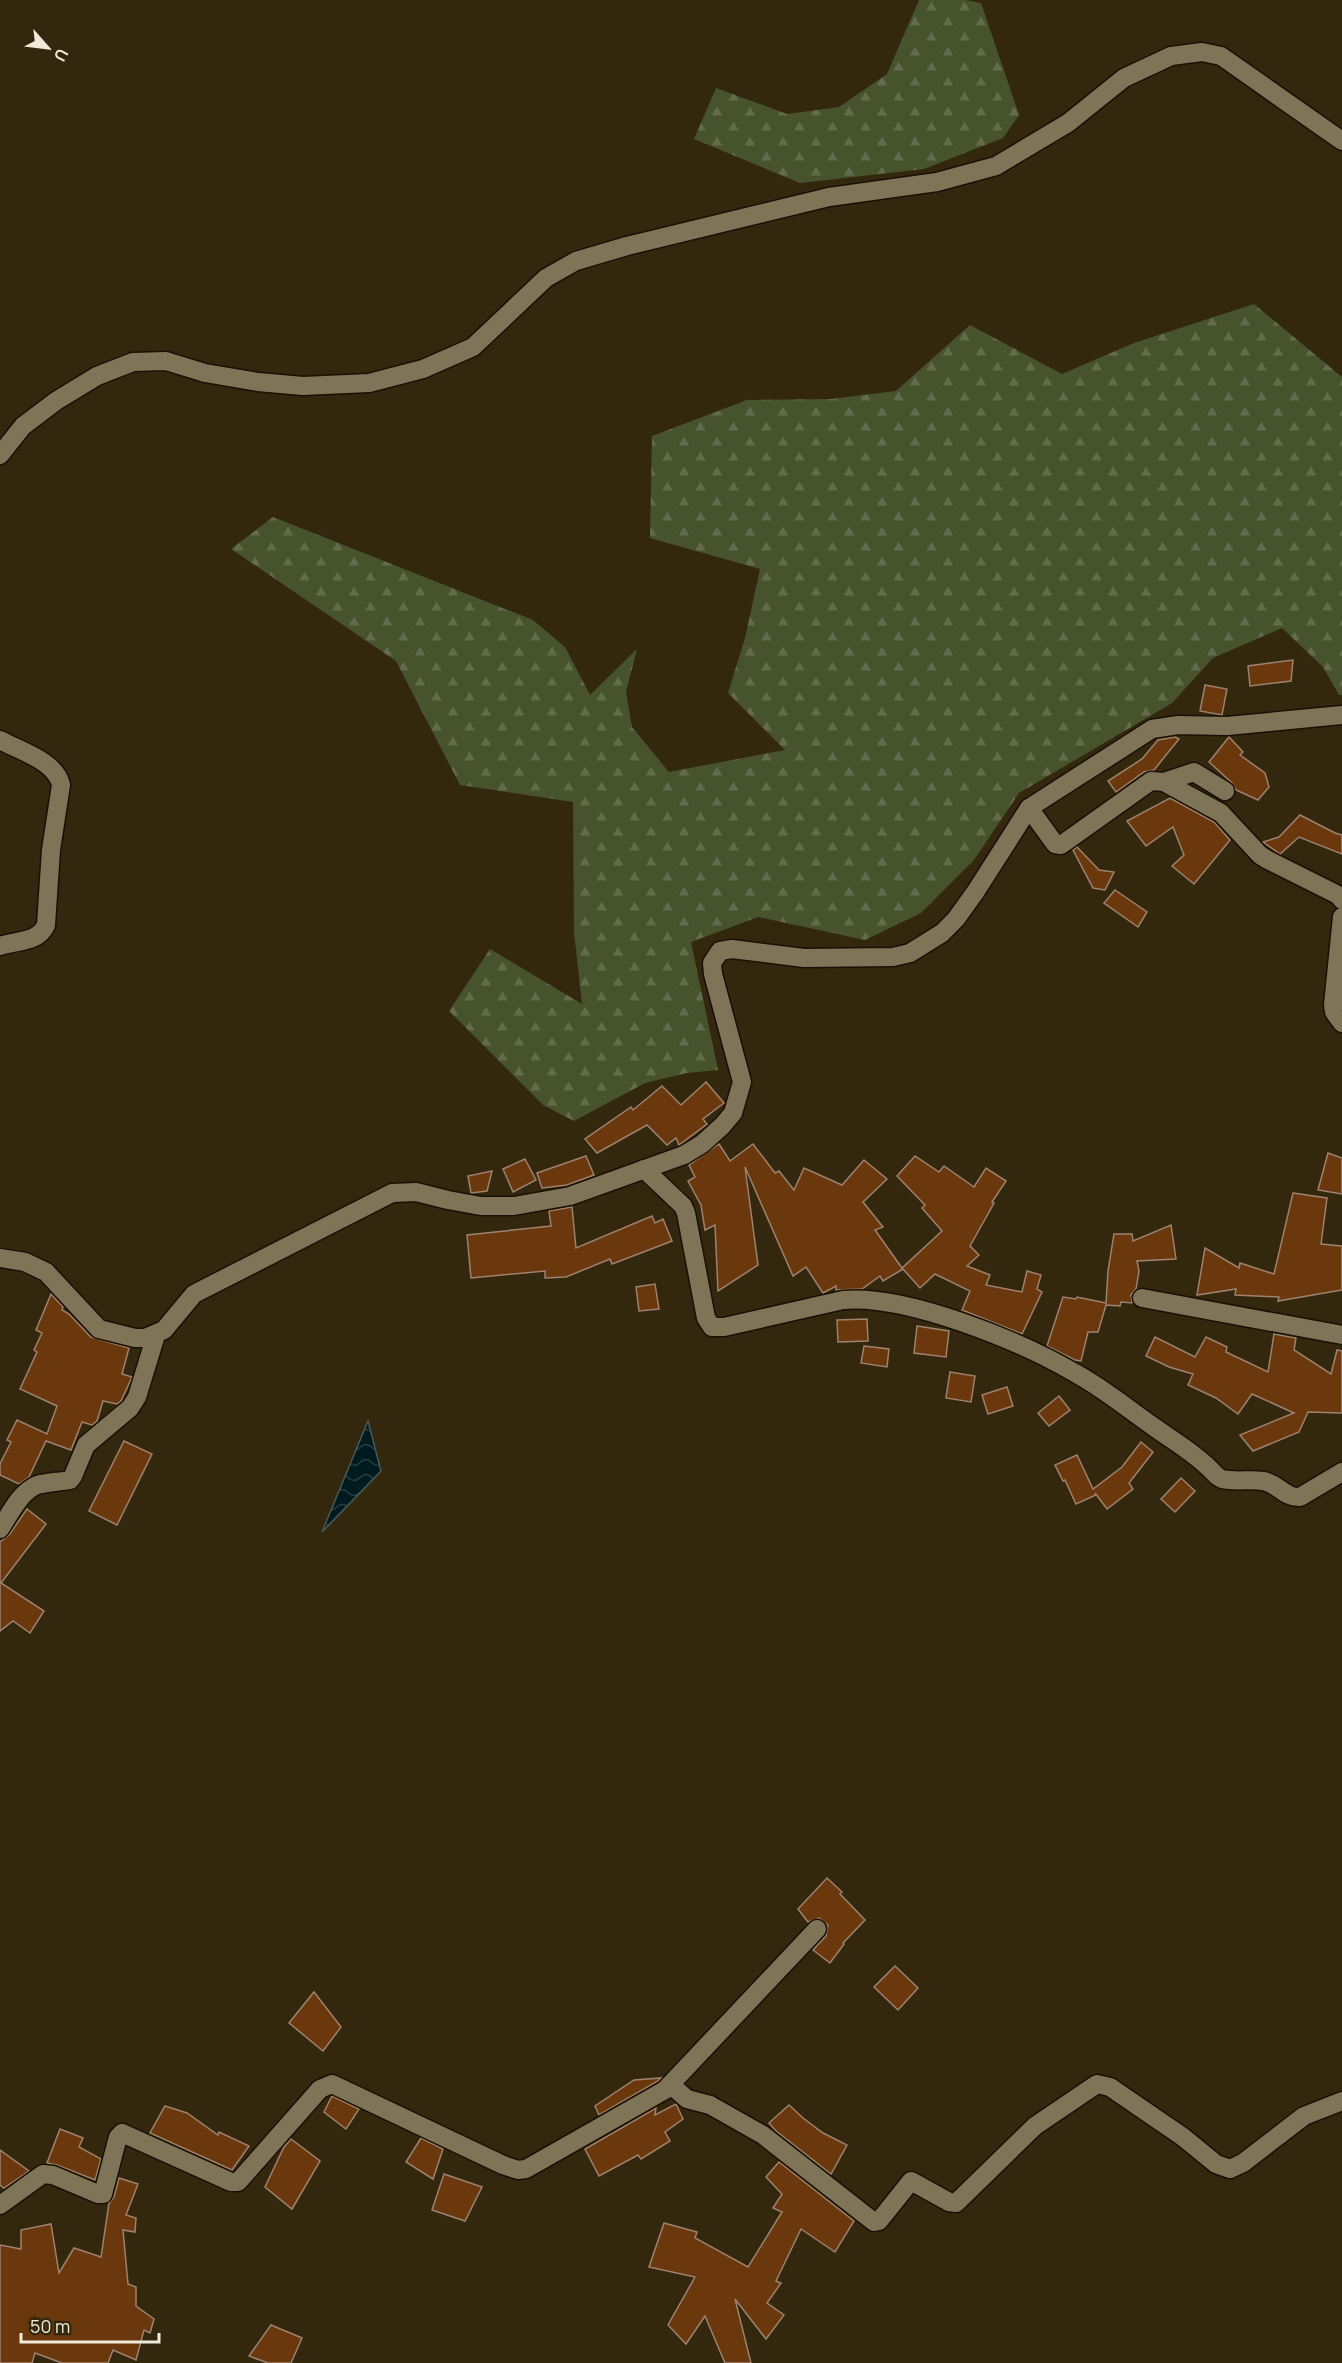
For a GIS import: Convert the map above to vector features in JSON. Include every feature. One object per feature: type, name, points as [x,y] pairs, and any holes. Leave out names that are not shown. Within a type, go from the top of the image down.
[{"type":"street","points":[[0,455],[23,426],[56,401],[97,376],[133,362],[166,361],[215,375],[303,386],[369,383],[423,369],[473,347],[546,278],[576,261],[627,246],[818,200],[937,182],[996,166],[1068,123],[1124,78],[1171,56],[1202,52],[1221,56],[1342,141]]},
{"type":"street","points":[[0,1258],[26,1262],[46,1272],[99,1329],[135,1338],[156,1335],[164,1330],[194,1294],[392,1193],[416,1192],[481,1206],[514,1206],[570,1196],[684,1155],[702,1144],[733,1113],[742,1082],[713,974],[712,963],[720,951],[732,949],[804,958],[892,957],[910,953],[942,933],[956,919],[1029,808],[1152,729],[1164,726],[1227,726],[1342,715]]},
{"type":"street","points":[[0,740],[50,766],[59,777],[61,785],[51,850],[46,925],[43,932],[36,938],[0,946]]},
{"type":"street","points":[[1164,782],[1194,771],[1225,791]]},
{"type":"street","points":[[1029,808],[1055,844],[1061,845],[1151,781],[1164,782],[1221,813],[1260,855],[1338,895],[1342,900]]},
{"type":"street","points":[[1342,917],[1333,1005],[1334,1012],[1342,1023]]},
{"type":"street","points":[[644,1169],[683,1206],[706,1318],[712,1327],[724,1327],[860,1299],[925,1311],[988,1333],[1077,1373],[1223,1479],[1264,1481],[1293,1497],[1300,1497],[1342,1472]]},
{"type":"street","points":[[1142,1298],[1342,1335]]},
{"type":"street","points":[[0,1529],[30,1489],[38,1485],[70,1480],[74,1476],[86,1445],[130,1408],[140,1389],[156,1335]]},
{"type":"street","points":[[0,2205],[43,2174],[52,2175],[103,2194],[118,2137],[122,2133],[231,2182],[238,2182],[320,2089],[332,2084],[503,2165],[518,2170],[534,2166],[658,2095],[671,2085],[818,1929]]},
{"type":"street","points":[[671,2085],[687,2099],[710,2105],[763,2135],[874,2222],[879,2221],[911,2181],[949,2202],[956,2203],[1032,2128],[1097,2084],[1110,2088],[1183,2137],[1216,2164],[1230,2169],[1243,2163],[1304,2116],[1342,2101]]},
{"type":"green space","points":[[919,0],[965,0],[981,3],[1019,115],[1003,138],[924,169],[800,183],[694,139],[716,88],[787,114],[839,107],[887,74]]},
{"type":"green space","points":[[1254,304],[1342,377],[1342,695],[1339,695],[1323,667],[1282,628],[1213,658],[1172,703],[1019,793],[974,860],[921,913],[865,940],[758,917],[691,942],[718,1070],[687,1073],[645,1083],[574,1121],[543,1105],[449,1011],[490,949],[582,1004],[574,932],[573,802],[460,785],[396,661],[231,549],[273,517],[533,620],[565,647],[590,695],[637,649],[626,692],[632,727],[669,772],[785,750],[728,693],[745,638],[760,569],[650,538],[652,436],[747,400],[831,399],[896,391],[970,325],[1062,374],[1134,343]]},
{"type":"water","points":[[368,1421],[381,1471],[322,1532]]},
{"type":"building","points":[[1293,660],[1291,681],[1250,686],[1248,666]]},
{"type":"building","points":[[1205,685],[1227,689],[1222,715],[1200,711]]},
{"type":"building","points":[[1175,737],[1179,739],[1154,770],[1144,772],[1116,792],[1108,781],[1142,759],[1158,740]]},
{"type":"building","points":[[1229,737],[1243,752],[1240,755],[1265,773],[1269,787],[1258,800],[1236,790],[1231,782],[1209,762]]},
{"type":"building","points":[[1170,798],[1214,822],[1230,840],[1194,884],[1172,866],[1184,855],[1173,827],[1146,846],[1127,821]]},
{"type":"building","points":[[1300,815],[1342,835],[1342,854],[1299,837],[1280,854],[1263,842],[1279,837]]},
{"type":"building","points":[[1077,847],[1099,870],[1114,872],[1105,890],[1093,888],[1073,850]]},
{"type":"building","points":[[1115,890],[1147,912],[1138,927],[1104,903]]},
{"type":"building","points":[[706,1082],[724,1103],[703,1119],[707,1124],[679,1145],[676,1138],[667,1145],[647,1125],[597,1153],[585,1139],[631,1107],[633,1110],[662,1086],[681,1105]]},
{"type":"building","points":[[719,1144],[730,1161],[753,1144],[775,1173],[779,1171],[794,1190],[804,1168],[842,1185],[864,1160],[887,1179],[863,1202],[883,1227],[875,1230],[902,1268],[942,1231],[922,1208],[925,1205],[897,1176],[915,1156],[939,1172],[944,1166],[974,1187],[986,1168],[1006,1181],[992,1202],[994,1203],[970,1246],[979,1255],[967,1266],[990,1275],[986,1285],[1022,1292],[1027,1271],[1041,1275],[1037,1289],[1042,1292],[1022,1334],[962,1310],[970,1291],[935,1274],[920,1288],[903,1269],[883,1281],[880,1276],[862,1289],[836,1290],[836,1286],[823,1293],[806,1267],[793,1276],[745,1167],[758,1265],[718,1291],[715,1225],[705,1230],[701,1205],[688,1181],[695,1177],[689,1165]]},
{"type":"building","points":[[1328,1153],[1342,1158],[1342,1194],[1318,1190]]},
{"type":"building","points":[[586,1156],[594,1175],[567,1185],[542,1188],[537,1173]]},
{"type":"building","points":[[525,1159],[536,1180],[513,1192],[503,1169]]},
{"type":"building","points":[[492,1171],[487,1191],[471,1193],[468,1176]]},
{"type":"building","points":[[1293,1193],[1327,1198],[1321,1244],[1342,1246],[1342,1290],[1278,1301],[1279,1297],[1235,1295],[1236,1289],[1197,1295],[1205,1248],[1239,1268],[1240,1263],[1274,1274]]},
{"type":"building","points":[[572,1207],[576,1248],[652,1216],[655,1223],[663,1219],[672,1241],[612,1264],[610,1259],[566,1277],[545,1278],[545,1271],[471,1278],[467,1235],[551,1226],[549,1211]]},
{"type":"building","points":[[1171,1225],[1176,1259],[1137,1261],[1139,1271],[1136,1289],[1131,1295],[1132,1303],[1121,1302],[1120,1306],[1106,1305],[1098,1332],[1088,1332],[1081,1361],[1047,1346],[1063,1297],[1076,1299],[1077,1297],[1106,1303],[1114,1234],[1132,1234],[1133,1241]]},
{"type":"building","points":[[655,1284],[659,1309],[639,1311],[636,1287]]},
{"type":"building","points":[[51,1294],[63,1307],[62,1310],[69,1314],[91,1337],[129,1348],[122,1374],[132,1377],[121,1401],[117,1404],[103,1401],[97,1421],[92,1425],[82,1422],[71,1450],[46,1441],[29,1477],[19,1484],[0,1475],[0,1464],[11,1442],[7,1440],[17,1420],[47,1434],[57,1406],[20,1389],[37,1352],[34,1350],[42,1333],[36,1330]]},
{"type":"building","points":[[867,1319],[868,1341],[838,1342],[837,1320]]},
{"type":"building","points":[[917,1326],[949,1331],[946,1357],[914,1353]]},
{"type":"building","points":[[1274,1334],[1296,1338],[1294,1350],[1331,1374],[1337,1350],[1342,1351],[1342,1413],[1308,1412],[1299,1432],[1253,1451],[1240,1435],[1294,1413],[1252,1394],[1238,1414],[1216,1398],[1188,1385],[1193,1374],[1169,1367],[1146,1356],[1155,1337],[1195,1357],[1206,1337],[1227,1347],[1226,1352],[1268,1372]]},
{"type":"building","points":[[864,1346],[889,1349],[887,1367],[861,1363]]},
{"type":"building","points":[[950,1372],[975,1376],[971,1402],[946,1398]]},
{"type":"building","points":[[1007,1387],[1013,1406],[988,1414],[982,1395]]},
{"type":"building","points":[[1059,1396],[1070,1410],[1049,1426],[1038,1413]]},
{"type":"building","points":[[124,1441],[152,1454],[117,1525],[89,1511]]},
{"type":"building","points":[[1141,1442],[1153,1452],[1129,1483],[1133,1489],[1107,1509],[1095,1493],[1096,1495],[1076,1504],[1055,1465],[1077,1455],[1093,1489],[1122,1467]]},
{"type":"building","points":[[1181,1478],[1195,1491],[1175,1512],[1161,1499]]},
{"type":"building","points":[[27,1509],[46,1524],[1,1583],[44,1611],[30,1633],[13,1621],[0,1631],[0,1542],[9,1535]]},
{"type":"building","points":[[827,1878],[865,1920],[843,1943],[830,1963],[813,1950],[826,1936],[828,1925],[819,1918],[808,1922],[798,1909]]},
{"type":"building","points":[[895,1966],[918,1988],[898,2010],[874,1987]]},
{"type":"building","points":[[314,1992],[341,2027],[323,2051],[289,2023]]},
{"type":"building","points":[[661,2078],[599,2115],[595,2106],[634,2080]]},
{"type":"building","points":[[332,2096],[359,2109],[346,2129],[324,2112]]},
{"type":"building","points":[[676,2104],[683,2119],[665,2132],[670,2141],[641,2159],[638,2155],[599,2176],[585,2149],[656,2108],[655,2115]]},
{"type":"building","points":[[789,2105],[823,2133],[847,2145],[831,2174],[769,2123]]},
{"type":"building","points":[[165,2106],[187,2113],[218,2135],[219,2132],[249,2146],[232,2170],[150,2133]]},
{"type":"building","points":[[60,2129],[83,2138],[79,2147],[101,2159],[95,2180],[47,2163]]},
{"type":"building","points":[[421,2138],[443,2149],[433,2179],[406,2162]]},
{"type":"building","points":[[291,2139],[320,2161],[292,2209],[265,2187],[284,2147]]},
{"type":"building","points":[[0,2150],[29,2171],[4,2188],[0,2185]]},
{"type":"building","points":[[779,2162],[854,2221],[835,2252],[801,2229],[776,2281],[781,2283],[767,2303],[784,2315],[766,2339],[735,2299],[751,2363],[725,2363],[705,2316],[686,2344],[668,2325],[695,2277],[649,2267],[664,2223],[697,2232],[695,2238],[748,2267],[782,2212],[773,2208],[782,2194],[766,2177]]},
{"type":"building","points":[[444,2174],[482,2187],[465,2221],[432,2210]]},
{"type":"building","points":[[119,2178],[138,2184],[126,2215],[136,2218],[135,2232],[123,2230],[128,2284],[136,2287],[136,2306],[154,2319],[150,2333],[144,2330],[136,2360],[113,2350],[108,2363],[62,2363],[35,2353],[32,2363],[0,2363],[0,2245],[21,2249],[21,2230],[51,2224],[59,2273],[74,2248],[101,2257],[109,2203],[114,2197]]},
{"type":"building","points":[[271,2325],[302,2338],[291,2363],[268,2363],[249,2356]]}]
